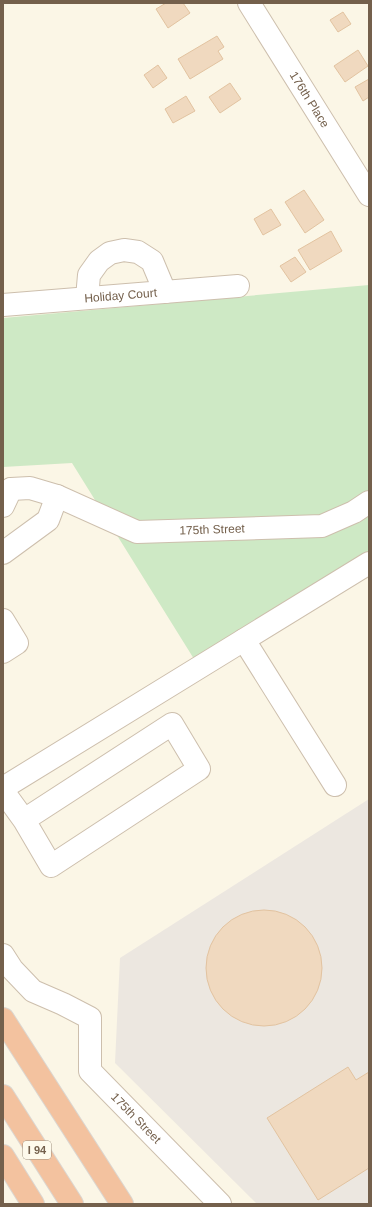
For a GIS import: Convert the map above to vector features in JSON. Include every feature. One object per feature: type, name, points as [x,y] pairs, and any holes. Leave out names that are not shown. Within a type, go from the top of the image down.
[{"type":"highway","points":[[3,1019],[122,1204]]},
{"type":"highway","name":"I 94","points":[[3,1096],[72,1204]]},
{"type":"highway","points":[[3,1156],[33,1204]]},
{"type":"street","name":"176th Place","points":[[249,3],[369,196]]},
{"type":"street","points":[[87,298],[89,275],[99,261],[110,253],[124,250],[138,252],[152,261],[165,292]]},
{"type":"street","name":"Holiday Court","points":[[3,305],[238,286]]},
{"type":"street","name":"175th Street","points":[[6,491],[30,488],[57,496],[137,532],[322,526],[354,512],[369,502]]},
{"type":"street","points":[[3,553],[48,520],[57,496]]},
{"type":"street","points":[[24,820],[172,724],[199,769],[51,866],[24,820],[3,790],[369,562]]},
{"type":"street","points":[[3,620],[10,647]]},
{"type":"street","points":[[244,640],[335,785]]},
{"type":"street","name":"175th Street","points":[[3,955],[12,969],[33,991],[90,1018],[90,1071],[220,1204]]},
{"type":"shaded area","points":[[369,799],[369,1204],[257,1204],[115,1063],[120,958]]},
{"type":"green space","points":[[369,285],[369,562],[199,667],[72,463],[3,467],[3,318]]},
{"type":"building","points":[[166,3],[183,3],[190,13],[168,28],[156,9]]},
{"type":"building","points":[[343,12],[351,24],[338,32],[330,20]]},
{"type":"building","points":[[217,36],[224,47],[218,51],[223,59],[190,79],[178,59]]},
{"type":"building","points":[[358,50],[368,66],[345,82],[334,66]]},
{"type":"building","points":[[158,65],[167,78],[153,88],[144,75]]},
{"type":"building","points":[[369,79],[369,97],[363,101],[355,87]]},
{"type":"building","points":[[230,83],[241,99],[220,113],[209,97]]},
{"type":"building","points":[[186,96],[195,111],[173,123],[165,109]]},
{"type":"building","points":[[304,190],[324,220],[305,233],[285,202]]},
{"type":"building","points":[[271,209],[281,225],[263,235],[254,219]]},
{"type":"building","points":[[331,231],[342,251],[310,270],[298,250]]},
{"type":"building","points":[[295,257],[306,272],[291,282],[280,266]]},
{"type":"building","points":[[264,910],[286,914],[296,919],[305,927],[313,936],[318,946],[322,968],[318,990],[313,1000],[305,1009],[296,1017],[286,1022],[264,1026],[242,1022],[232,1017],[223,1009],[215,1000],[210,990],[206,968],[210,946],[215,936],[223,927],[232,919],[242,914]]},
{"type":"building","points":[[348,1067],[356,1080],[369,1072],[369,1168],[318,1200],[267,1118]]}]
